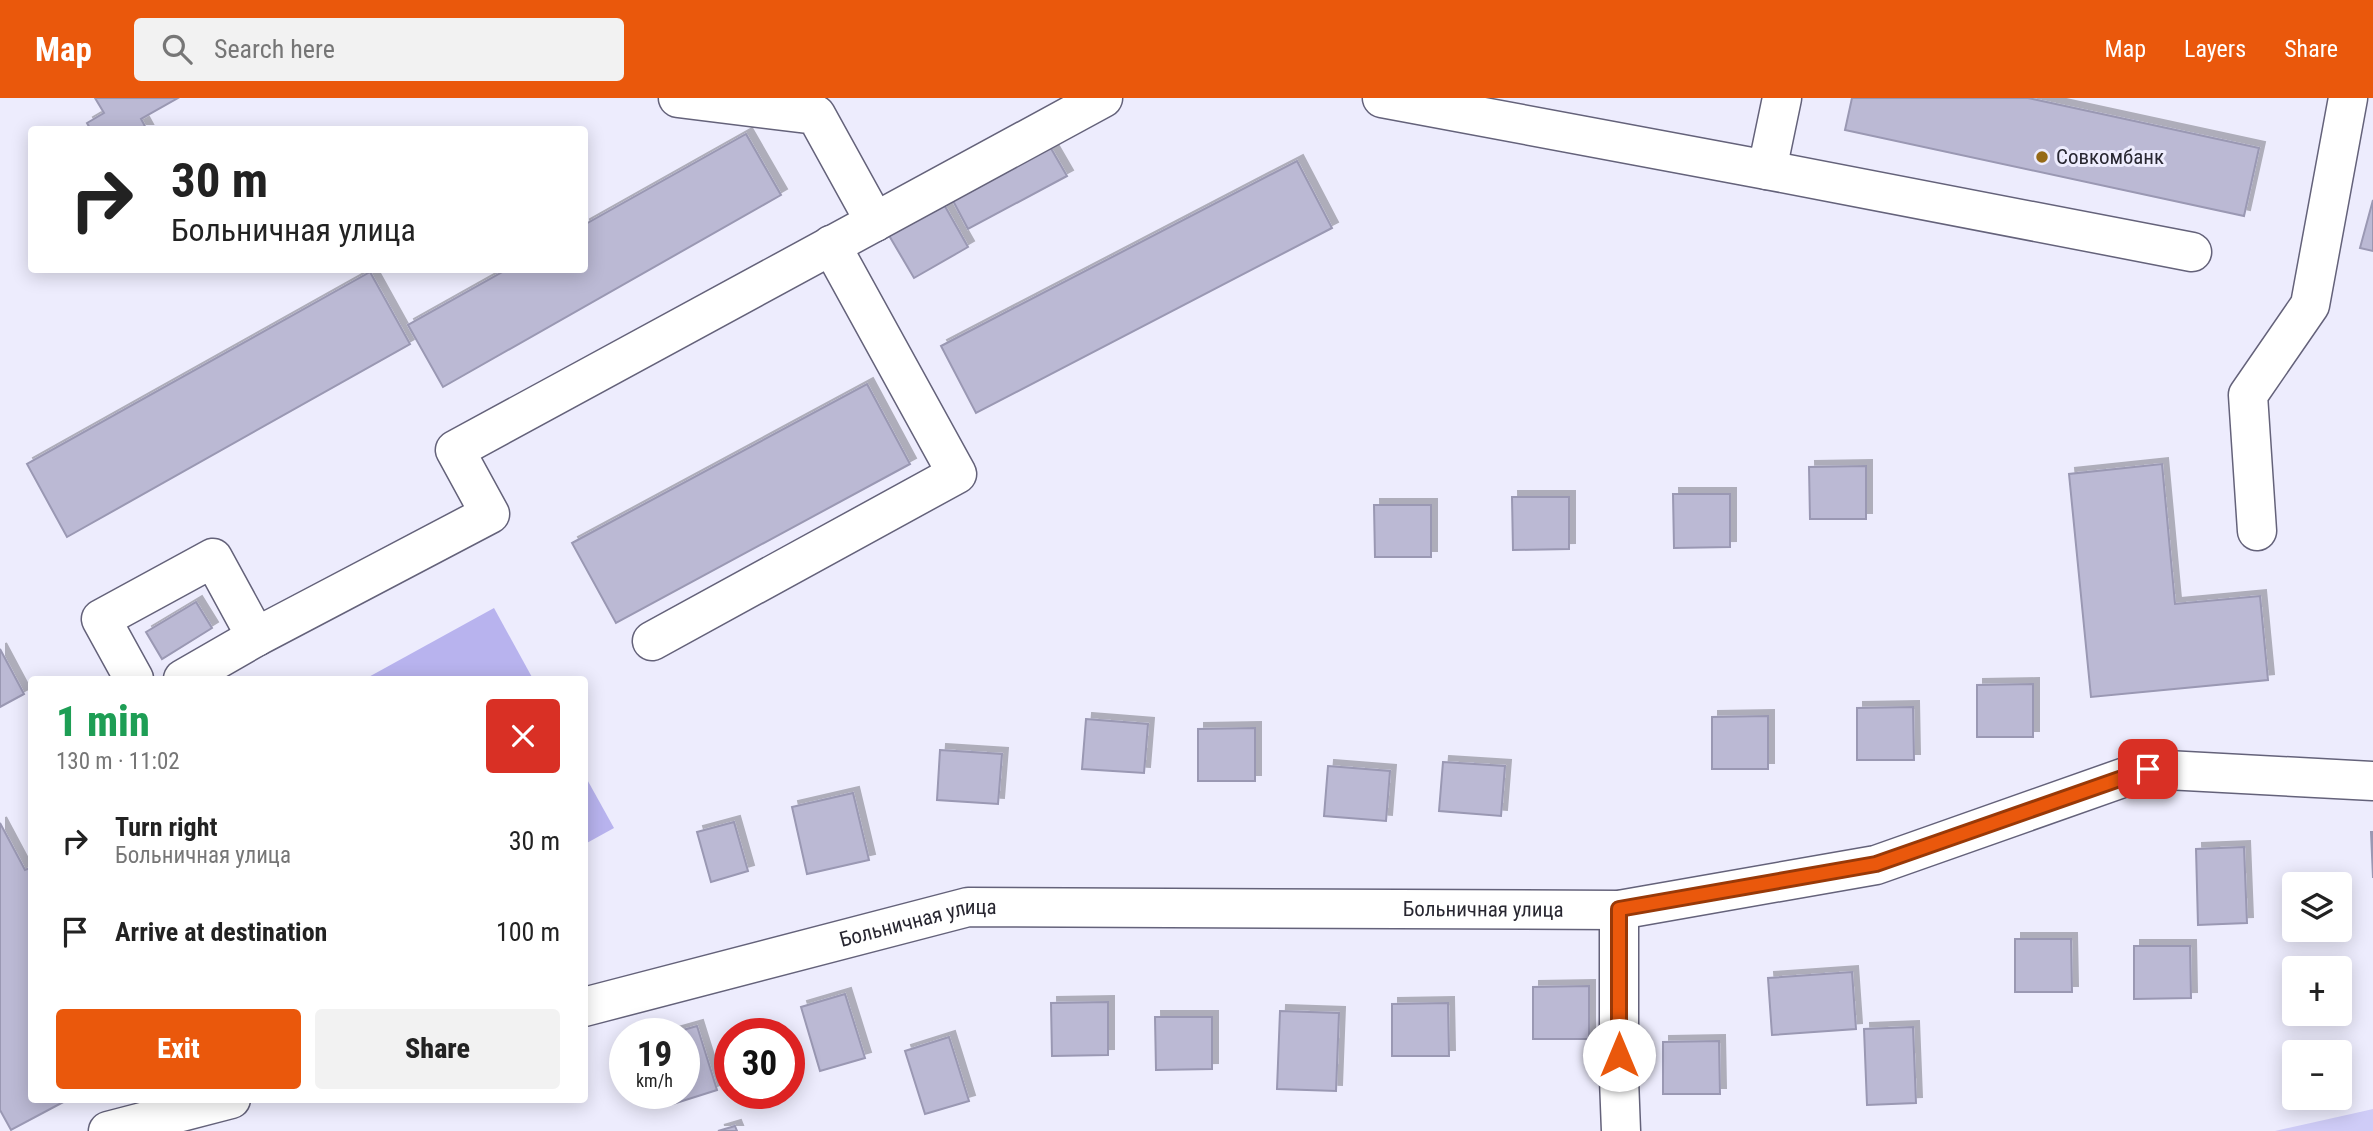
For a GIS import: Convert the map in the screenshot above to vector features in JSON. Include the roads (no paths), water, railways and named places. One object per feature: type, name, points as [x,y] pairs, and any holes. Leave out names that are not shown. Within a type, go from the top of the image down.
[{"type":"street","points":[[678,98],[816,115],[875,222]]},
{"type":"street","points":[[189,676],[256,637],[490,514],[455,450],[1103,98]]},
{"type":"street","points":[[1382,98],[2192,252]]},
{"type":"street","points":[[1767,170],[1782,98]]},
{"type":"street","points":[[2257,531],[2248,396],[2310,305],[2348,98]]},
{"type":"street","points":[[652,641],[957,474],[831,245]]},
{"type":"street","points":[[132,676],[101,619],[213,558],[256,637]]},
{"type":"street","name":"Больничная улица","points":[[588,1006],[968,906],[1619,909],[1876,864],[2148,769],[2373,781]]},
{"type":"street","points":[[1619,909],[1621,1131]]},
{"type":"street","points":[[108,1131],[216,1103]]},
{"type":"water","points":[[2373,1109],[2373,1131],[2275,1131],[2360,1112]]},
{"type":"place","name":"Совкомбанк","points":[[2042,157]]}]
